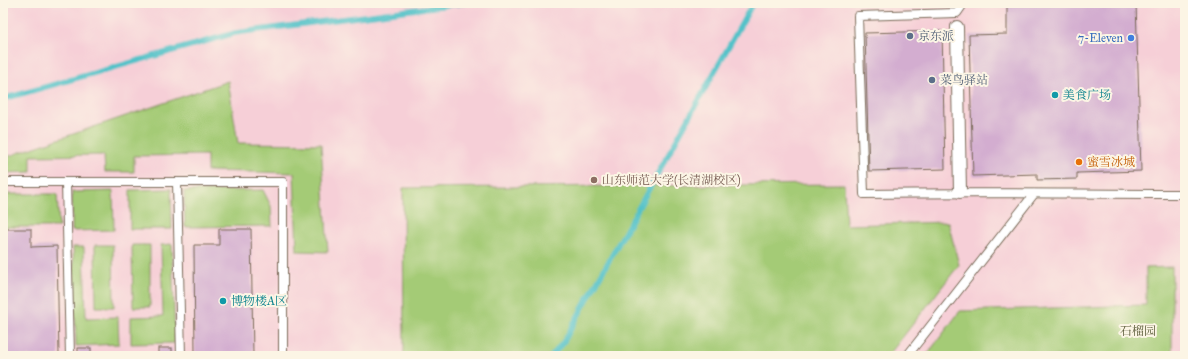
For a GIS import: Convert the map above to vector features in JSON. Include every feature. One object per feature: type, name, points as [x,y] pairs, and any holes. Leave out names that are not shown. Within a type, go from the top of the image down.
[{"type":"street","points":[[957,27],[960,192]]},
{"type":"lane","points":[[964,3],[957,13],[858,16],[864,194],[960,192],[1034,194],[1185,194]]},
{"type":"lane","points":[[3,182],[282,182],[283,356]]},
{"type":"lane","points":[[66,182],[70,356]]},
{"type":"lane","points":[[177,182],[180,356]]},
{"type":"lane","points":[[907,356],[1034,194]]},
{"type":"shaded area","name":"山东师范大学(长清湖校区)","points":[[3,3],[1185,3],[1185,356],[3,356]]},
{"type":"green space","points":[[228,81],[238,143],[321,144],[328,252],[297,251],[294,173],[207,171],[207,155],[134,156],[134,172],[105,172],[104,155],[31,156],[31,172],[3,173],[3,158]]},
{"type":"green space","points":[[844,184],[846,225],[948,222],[959,265],[888,356],[404,356],[403,188]]},
{"type":"green space","points":[[171,189],[172,229],[130,229],[130,190]]},
{"type":"green space","points":[[263,190],[271,206],[272,226],[185,227],[184,191]]},
{"type":"green space","points":[[113,191],[114,230],[72,231],[72,192]]},
{"type":"green space","points":[[3,194],[57,194],[59,227],[3,227]]},
{"type":"green space","points":[[172,244],[175,343],[131,344],[131,317],[163,316],[161,245]]},
{"type":"green space","points":[[95,245],[113,245],[114,307],[96,307]]},
{"type":"green space","points":[[132,245],[150,245],[150,307],[133,307]]},
{"type":"green space","points":[[73,247],[84,247],[86,318],[118,317],[119,344],[76,346]]},
{"type":"green space","name":"石榴园","points":[[1172,267],[1172,356],[926,356],[960,311],[1146,305],[1146,268]]},
{"type":"building","name":"美食广场","points":[[1007,3],[1136,3],[1141,171],[1077,173],[1077,179],[1037,180],[1037,174],[973,176],[969,35],[1007,34]]},
{"type":"building","points":[[942,31],[945,169],[869,171],[865,33]]},
{"type":"building","points":[[3,229],[31,229],[31,247],[57,246],[59,356],[3,356]]},
{"type":"building","name":"博物楼A区","points":[[219,229],[251,229],[253,356],[195,356],[194,245],[219,245]]},
{"type":"building","points":[[78,348],[91,348],[91,356],[78,356]]},
{"type":"building","points":[[158,348],[172,348],[172,356],[158,356]]},
{"type":"waterway","points":[[3,99],[235,33],[463,3]]},
{"type":"waterway","points":[[552,356],[564,341],[753,3]]},
{"type":"place","name":"京东派","points":[[910,36]]},
{"type":"place","name":"7-Eleven","points":[[1131,38]]},
{"type":"place","name":"菜鸟驿站","points":[[932,80]]},
{"type":"place","name":"美食广场","points":[[1055,95]]},
{"type":"place","name":"蜜雪冰城","points":[[1079,162]]},
{"type":"place","name":"山东师范大学(长清湖校区)","points":[[594,180]]},
{"type":"place","name":"博物楼A区","points":[[223,301]]}]
